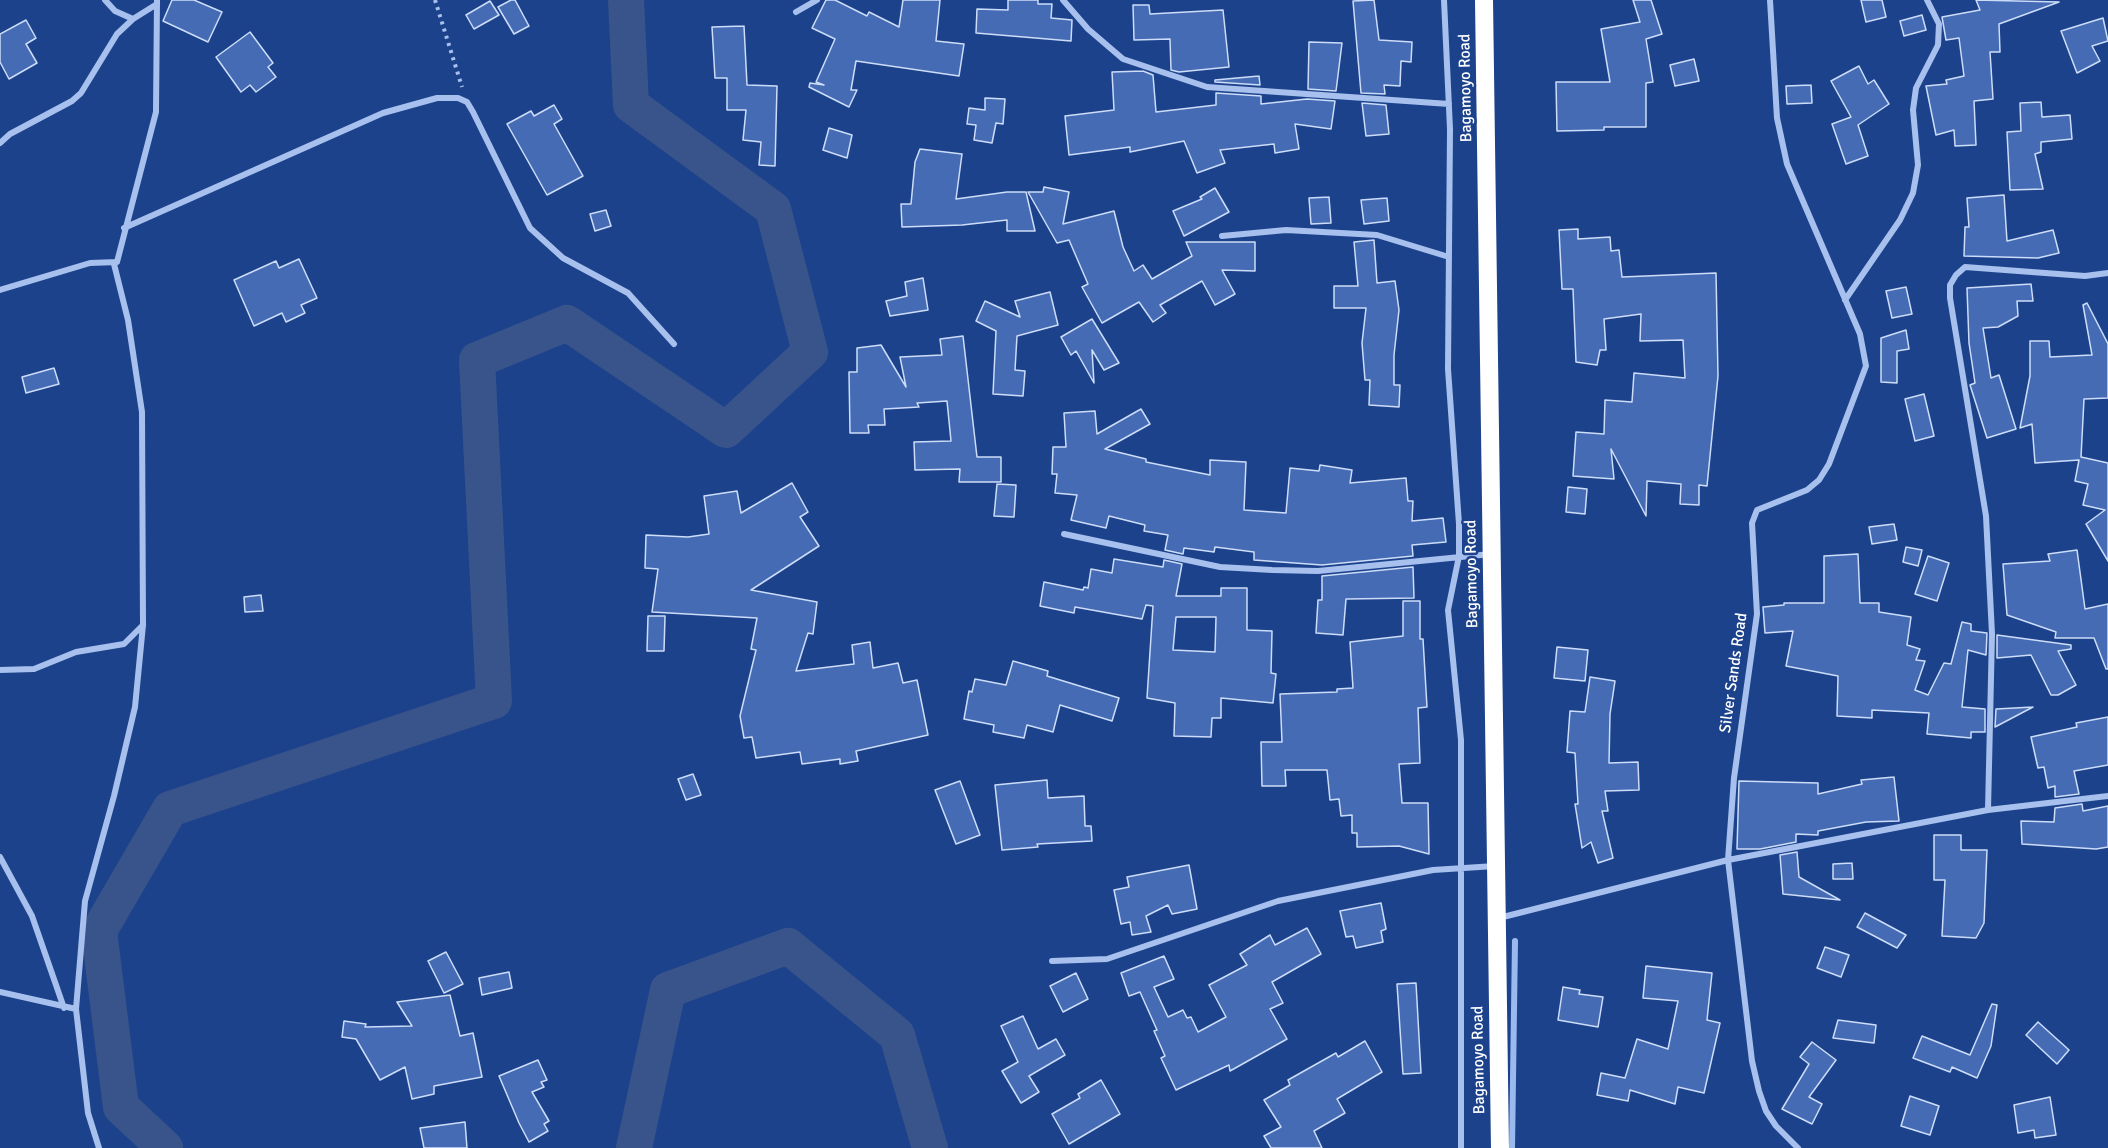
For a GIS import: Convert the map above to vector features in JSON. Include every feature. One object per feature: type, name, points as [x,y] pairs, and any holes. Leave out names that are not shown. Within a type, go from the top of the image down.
[{"type":"highway","name":"Bagamoyo Road","points":[[1484,0],[1500,1148]]},
{"type":"street","points":[[105,0],[115,10],[133,19]]},
{"type":"street","points":[[796,12],[817,0]]},
{"type":"street","points":[[1063,0],[1088,30],[1123,60],[1207,87],[1449,105]]},
{"type":"street","points":[[1444,0],[1449,105],[1448,369],[1459,524],[1459,556],[1448,610],[1461,740],[1461,1148]]},
{"type":"street","name":"Silver Sands Road","points":[[1770,0],[1777,118],[1787,164],[1860,334],[1866,366],[1829,464],[1819,480],[1807,490],[1757,510],[1752,523],[1757,614],[1735,766],[1728,860],[1752,1061],[1759,1091],[1771,1119],[1798,1148]]},
{"type":"street","points":[[1845,300],[1900,220],[1913,193],[1918,165],[1913,110],[1917,88],[1938,45],[1939,24],[1927,0]]},
{"type":"street","points":[[0,142],[10,134],[72,101],[81,93],[112,40],[133,19],[157,2]]},
{"type":"street","points":[[99,1148],[88,1113],[76,1008],[85,902],[135,707],[143,625],[142,412],[128,320],[114,264],[117,262],[124,228],[152,136],[156,112],[157,2]]},
{"type":"street","points":[[124,228],[383,113],[437,98],[458,98],[467,102],[530,228],[563,258],[628,293],[674,344]]},
{"type":"street","points":[[1222,236],[1286,230],[1377,235],[1449,257]]},
{"type":"street","points":[[0,290],[90,263],[117,262]]},
{"type":"street","points":[[1988,810],[1992,634],[1986,516],[1950,298],[1950,285],[1965,267],[2085,276],[2108,273]]},
{"type":"street","points":[[1064,534],[1220,567],[1272,570],[1318,570],[1492,554]]},
{"type":"street","points":[[0,670],[34,669],[76,652],[124,644],[143,625]]},
{"type":"street","points":[[1496,919],[1728,860],[1988,810],[2108,796]]},
{"type":"street","points":[[0,857],[32,916],[64,1008]]},
{"type":"street","points":[[1052,961],[1107,959],[1278,901],[1460,867],[1495,866]]},
{"type":"street","points":[[0,992],[64,1008],[76,1008]]},
{"type":"path","points":[[435,0],[467,102]]},
{"type":"building","points":[[172,0],[194,0],[222,12],[208,42],[163,21]]},
{"type":"building","points":[[515,0],[529,26],[514,34],[498,7]]},
{"type":"building","points":[[826,0],[835,0],[867,16],[869,12],[899,27],[903,0],[940,0],[936,41],[964,44],[959,76],[856,61],[851,90],[857,90],[849,107],[809,87],[810,83],[824,85],[816,82],[835,39],[812,28]]},
{"type":"building","points":[[1008,0],[1038,0],[1038,4],[1052,4],[1051,18],[1072,20],[1071,41],[976,33],[977,9],[1008,10]]},
{"type":"building","points":[[1374,0],[1379,40],[1412,42],[1411,62],[1401,61],[1400,86],[1384,85],[1385,94],[1361,93],[1353,1]]},
{"type":"building","points":[[1633,0],[1651,0],[1662,34],[1646,39],[1653,82],[1646,83],[1646,127],[1604,127],[1604,130],[1557,131],[1556,82],[1610,82],[1601,29],[1640,22]]},
{"type":"building","points":[[1861,0],[1882,0],[1886,17],[1866,22]]},
{"type":"building","points":[[1976,0],[2059,2],[1999,24],[2000,52],[1990,52],[1993,99],[1974,101],[1976,145],[1955,146],[1954,130],[1936,135],[1926,86],[1947,84],[1946,80],[1964,76],[1959,38],[1946,40],[1942,17],[1980,10]]},
{"type":"building","points":[[490,1],[499,15],[474,29],[466,15]]},
{"type":"building","points":[[1133,5],[1149,5],[1150,14],[1223,10],[1229,67],[1179,72],[1171,70],[1170,39],[1134,40]]},
{"type":"building","points":[[1922,15],[1926,30],[1904,36],[1900,21]]},
{"type":"building","points":[[2103,18],[2108,41],[2092,46],[2100,61],[2077,73],[2061,31]]},
{"type":"building","points":[[26,20],[36,38],[26,44],[37,63],[9,79],[0,62],[0,34]]},
{"type":"building","points":[[744,26],[747,85],[777,86],[775,166],[759,165],[761,142],[743,140],[746,110],[727,110],[727,78],[715,78],[712,27]]},
{"type":"building","points":[[250,32],[273,63],[268,67],[276,77],[256,92],[250,85],[241,92],[216,57]]},
{"type":"building","points":[[1309,42],[1342,43],[1336,91],[1308,89]]},
{"type":"building","points":[[1694,59],[1699,81],[1675,86],[1670,65]]},
{"type":"building","points":[[1859,66],[1868,84],[1874,80],[1889,104],[1858,125],[1868,156],[1846,164],[1832,124],[1851,117],[1831,81]]},
{"type":"building","points":[[1143,71],[1153,75],[1156,112],[1216,105],[1216,93],[1261,96],[1261,104],[1307,99],[1335,101],[1331,129],[1295,124],[1299,149],[1275,153],[1274,144],[1220,150],[1225,163],[1197,173],[1184,141],[1130,152],[1130,147],[1069,155],[1065,116],[1114,110],[1112,72]]},
{"type":"building","points":[[1259,76],[1260,85],[1215,82],[1215,80]]},
{"type":"building","points":[[1811,85],[1812,103],[1787,104],[1786,86]]},
{"type":"building","points":[[985,98],[1005,99],[1003,124],[996,123],[992,143],[974,140],[976,125],[967,124],[969,108],[985,110]]},
{"type":"building","points":[[2041,102],[2042,117],[2070,115],[2072,139],[2041,142],[2041,152],[2035,154],[2043,189],[2010,190],[2007,132],[2021,131],[2020,103]]},
{"type":"building","points":[[1362,103],[1386,105],[1389,134],[1366,136]]},
{"type":"building","points":[[554,105],[562,119],[554,124],[583,176],[547,195],[507,124],[531,111],[534,116]]},
{"type":"building","points":[[829,128],[852,135],[847,158],[823,150]]},
{"type":"building","points":[[920,149],[962,154],[956,199],[1007,192],[1026,192],[1035,231],[1007,231],[1007,220],[962,225],[902,227],[901,204],[911,204],[915,162]]},
{"type":"building","points":[[1044,187],[1069,192],[1063,224],[1114,211],[1123,247],[1134,271],[1143,265],[1152,279],[1192,256],[1186,242],[1255,242],[1255,271],[1222,270],[1235,294],[1215,305],[1202,281],[1160,305],[1166,313],[1153,322],[1139,302],[1102,323],[1082,287],[1088,284],[1069,240],[1057,243],[1028,192],[1043,192]]},
{"type":"building","points":[[1215,188],[1229,212],[1184,236],[1173,211],[1202,199],[1200,197]]},
{"type":"building","points":[[2004,195],[2007,241],[2053,230],[2059,253],[2038,258],[1964,256],[1965,227],[1969,227],[1967,198]]},
{"type":"building","points":[[1329,197],[1331,223],[1311,224],[1309,198]]},
{"type":"building","points":[[1387,198],[1389,221],[1364,224],[1361,200]]},
{"type":"building","points":[[606,210],[611,226],[595,231],[590,214]]},
{"type":"building","points":[[1578,229],[1578,239],[1610,237],[1611,251],[1619,250],[1622,277],[1716,273],[1718,376],[1707,486],[1699,485],[1699,505],[1680,504],[1681,484],[1647,481],[1646,516],[1611,449],[1614,479],[1573,476],[1576,432],[1604,434],[1605,400],[1632,402],[1634,373],[1685,378],[1683,340],[1640,341],[1641,314],[1604,319],[1606,350],[1600,350],[1597,365],[1576,362],[1573,289],[1562,289],[1559,230]]},
{"type":"building","points":[[1374,240],[1377,283],[1395,281],[1399,310],[1394,355],[1394,385],[1400,385],[1399,407],[1369,405],[1370,380],[1365,380],[1362,343],[1366,308],[1334,308],[1334,286],[1358,286],[1354,242]]},
{"type":"building","points":[[299,259],[317,298],[301,305],[305,313],[286,322],[282,313],[254,326],[234,280],[276,261],[279,268]]},
{"type":"building","points":[[923,278],[928,310],[890,316],[886,301],[907,296],[905,282]]},
{"type":"building","points":[[2031,284],[2033,301],[2017,301],[2018,316],[1998,327],[1983,328],[1991,378],[1999,375],[2016,429],[1987,438],[1970,385],[1975,383],[1969,343],[1967,288]]},
{"type":"building","points":[[1906,287],[1912,314],[1892,318],[1886,291]]},
{"type":"building","points":[[1050,292],[1058,325],[1017,336],[1015,370],[1025,371],[1023,396],[993,394],[996,331],[976,321],[985,301],[1020,317],[1015,301]]},
{"type":"building","points":[[2087,303],[2108,344],[2108,398],[2084,399],[2081,457],[2108,463],[2108,561],[2086,524],[2105,510],[2083,505],[2088,484],[2075,481],[2079,460],[2035,463],[2032,424],[2020,428],[2030,376],[2030,341],[2049,341],[2050,357],[2092,355],[2083,305]]},
{"type":"building","points":[[1092,319],[1119,363],[1104,370],[1092,350],[1094,383],[1076,351],[1071,355],[1061,337]]},
{"type":"building","points":[[1906,330],[1909,349],[1897,351],[1897,383],[1881,382],[1881,338]]},
{"type":"building","points":[[963,336],[977,457],[1001,457],[1001,482],[959,482],[960,469],[915,470],[914,442],[951,441],[947,401],[917,403],[919,407],[884,409],[885,425],[868,425],[869,433],[850,433],[849,372],[857,372],[857,348],[881,345],[906,387],[900,357],[942,355],[940,339]]},
{"type":"building","points":[[54,368],[59,384],[26,393],[22,377]]},
{"type":"building","points":[[1924,394],[1934,436],[1915,441],[1905,399]]},
{"type":"building","points":[[1141,409],[1150,424],[1105,449],[1146,459],[1146,462],[1210,475],[1210,460],[1246,462],[1244,510],[1286,513],[1290,468],[1319,471],[1320,465],[1352,470],[1350,483],[1406,478],[1408,501],[1413,501],[1412,521],[1443,518],[1446,542],[1412,545],[1413,556],[1322,565],[1254,560],[1254,552],[1215,547],[1214,552],[1184,548],[1183,554],[1165,550],[1168,535],[1144,531],[1145,525],[1109,516],[1106,528],[1071,520],[1077,495],[1055,493],[1057,474],[1052,474],[1053,447],[1066,447],[1064,413],[1095,411],[1097,434]]},
{"type":"building","points":[[792,483],[808,512],[800,517],[819,546],[751,590],[817,602],[813,634],[808,633],[796,671],[854,664],[852,645],[870,642],[873,668],[898,663],[903,683],[917,680],[928,735],[856,751],[858,761],[840,764],[840,759],[802,764],[800,752],[756,758],[752,737],[744,738],[740,716],[756,650],[751,649],[757,618],[652,612],[658,569],[645,568],[646,535],[688,537],[709,534],[704,496],[737,491],[741,513]]},
{"type":"building","points":[[997,484],[1016,485],[1014,517],[994,516]]},
{"type":"building","points":[[1568,487],[1587,489],[1585,514],[1566,512]]},
{"type":"building","points":[[1894,524],[1897,540],[1872,544],[1869,527]]},
{"type":"building","points":[[1906,547],[1922,550],[1918,566],[1903,562]]},
{"type":"building","points":[[2077,550],[2085,609],[2108,604],[2108,669],[2106,669],[2094,638],[2055,638],[2056,632],[2007,615],[2003,564],[2050,561],[2048,554]]},
{"type":"building","points":[[1858,554],[1860,603],[1879,603],[1879,612],[1911,617],[1907,645],[1920,649],[1916,660],[1925,661],[1915,690],[1928,695],[1944,663],[1951,664],[1962,622],[1971,624],[1971,631],[1987,633],[1986,655],[1968,650],[1962,707],[1985,709],[1985,732],[1971,732],[1971,738],[1927,734],[1929,713],[1872,710],[1872,718],[1837,716],[1838,676],[1786,666],[1793,631],[1765,633],[1763,607],[1784,605],[1784,603],[1824,603],[1824,556]]},
{"type":"building","points":[[1928,556],[1949,563],[1937,601],[1915,594]]},
{"type":"building","points":[[1114,559],[1163,567],[1164,560],[1182,564],[1176,596],[1221,596],[1221,588],[1247,588],[1247,630],[1272,631],[1271,673],[1276,674],[1273,703],[1221,698],[1221,718],[1212,718],[1211,737],[1174,736],[1175,703],[1147,698],[1153,606],[1146,605],[1142,619],[1075,607],[1074,613],[1040,606],[1044,582],[1083,590],[1084,587],[1088,588],[1091,569],[1112,573]],"holes":[[[1176,617],[1216,617],[1215,652],[1173,650]]]},
{"type":"building","points":[[1413,567],[1414,598],[1346,599],[1343,635],[1316,633],[1318,600],[1322,600],[1322,576]]},
{"type":"building","points":[[261,595],[263,611],[245,612],[244,597]]},
{"type":"building","points":[[1403,601],[1420,601],[1420,639],[1423,639],[1427,707],[1418,708],[1420,763],[1399,764],[1402,803],[1428,803],[1429,854],[1399,846],[1357,847],[1357,833],[1352,833],[1352,815],[1341,816],[1339,799],[1330,800],[1327,770],[1285,770],[1286,786],[1262,786],[1261,742],[1282,742],[1280,694],[1337,692],[1337,689],[1353,688],[1350,642],[1403,636]]},
{"type":"building","points":[[648,616],[665,616],[664,651],[647,651]]},
{"type":"building","points":[[1997,635],[2071,645],[2071,649],[2058,651],[2076,685],[2058,695],[2051,695],[2031,655],[1997,658]]},
{"type":"building","points":[[1557,647],[1588,650],[1585,681],[1554,678]]},
{"type":"building","points":[[1013,661],[1048,671],[1047,676],[1119,698],[1112,721],[1060,705],[1053,732],[1027,725],[1024,738],[993,732],[994,725],[964,719],[969,691],[972,692],[975,679],[1006,685]]},
{"type":"building","points":[[1590,677],[1615,681],[1610,714],[1609,763],[1638,762],[1639,790],[1605,791],[1608,811],[1602,811],[1613,858],[1598,863],[1591,842],[1582,848],[1575,804],[1578,804],[1575,753],[1567,752],[1570,711],[1585,712]]},
{"type":"building","points":[[2033,707],[1995,727],[1996,709]]},
{"type":"building","points":[[2108,717],[2108,765],[2074,771],[2079,794],[2055,797],[2055,786],[2048,788],[2044,767],[2038,768],[2031,737],[2077,727],[2076,723]]},
{"type":"building","points":[[693,774],[701,795],[686,800],[678,779]]},
{"type":"building","points":[[1894,777],[1899,821],[1866,822],[1818,831],[1818,835],[1796,834],[1796,842],[1760,849],[1737,849],[1739,781],[1818,783],[1818,794],[1862,784],[1861,780]]},
{"type":"building","points":[[1047,780],[1048,798],[1084,796],[1085,826],[1091,826],[1092,841],[1037,844],[1038,847],[1002,850],[995,785]]},
{"type":"building","points":[[960,781],[980,835],[956,844],[935,790]]},
{"type":"building","points":[[2082,804],[2083,811],[2108,806],[2108,847],[2096,849],[2022,844],[2021,821],[2054,822],[2055,808]]},
{"type":"building","points":[[1934,835],[1961,835],[1961,850],[1987,850],[1984,923],[1976,938],[1942,936],[1945,880],[1934,880]]},
{"type":"building","points":[[1797,852],[1799,877],[1840,900],[1783,894],[1780,855]]},
{"type":"building","points":[[1852,863],[1853,879],[1833,879],[1833,864]]},
{"type":"building","points":[[1189,865],[1197,909],[1172,914],[1168,905],[1146,916],[1151,932],[1132,935],[1130,922],[1121,924],[1114,890],[1129,887],[1127,877]]},
{"type":"building","points":[[1381,903],[1386,929],[1381,931],[1383,942],[1356,948],[1353,936],[1346,937],[1340,911]]},
{"type":"building","points":[[1865,913],[1906,935],[1897,948],[1857,927]]},
{"type":"building","points":[[1307,928],[1321,954],[1272,982],[1283,1003],[1270,1009],[1287,1039],[1230,1071],[1229,1065],[1176,1090],[1161,1058],[1165,1056],[1154,1031],[1157,1030],[1140,992],[1129,996],[1121,973],[1164,956],[1174,979],[1154,987],[1168,1017],[1183,1010],[1187,1018],[1191,1017],[1198,1032],[1226,1017],[1209,985],[1247,965],[1240,954],[1270,935],[1275,945]]},
{"type":"building","points":[[1825,947],[1849,955],[1841,977],[1817,968]]},
{"type":"building","points":[[446,952],[463,984],[444,993],[428,961]]},
{"type":"building","points":[[1646,966],[1712,973],[1707,1020],[1720,1023],[1704,1093],[1678,1087],[1675,1104],[1630,1090],[1628,1101],[1597,1095],[1601,1073],[1625,1078],[1637,1039],[1668,1049],[1678,1001],[1643,998]]},
{"type":"building","points":[[509,972],[512,988],[482,995],[479,978]]},
{"type":"building","points":[[1076,973],[1088,999],[1063,1012],[1050,986]]},
{"type":"building","points":[[1416,983],[1421,1073],[1403,1074],[1397,984]]},
{"type":"building","points":[[1563,987],[1580,990],[1579,994],[1603,997],[1598,1027],[1558,1020]]},
{"type":"building","points":[[450,995],[460,1036],[473,1033],[482,1077],[434,1086],[434,1094],[412,1099],[405,1067],[380,1080],[356,1039],[342,1037],[344,1021],[366,1024],[365,1027],[412,1026],[397,1002]]},
{"type":"building","points":[[1992,1004],[1997,1005],[1991,1046],[1977,1078],[1952,1067],[1950,1072],[1913,1058],[1922,1036],[1970,1055]]},
{"type":"building","points":[[1023,1016],[1038,1049],[1056,1039],[1065,1055],[1029,1076],[1039,1092],[1021,1103],[1002,1071],[1018,1062],[1001,1026]]},
{"type":"building","points":[[1838,1020],[1876,1025],[1874,1043],[1833,1038]]},
{"type":"building","points":[[2038,1022],[2069,1050],[2057,1064],[2026,1035]]},
{"type":"building","points":[[1365,1041],[1382,1072],[1337,1099],[1345,1113],[1314,1131],[1322,1148],[1271,1148],[1264,1136],[1281,1127],[1264,1100],[1290,1085],[1288,1080],[1336,1053],[1338,1057]]},
{"type":"building","points":[[1812,1042],[1836,1060],[1809,1097],[1822,1104],[1812,1124],[1782,1109],[1809,1064],[1800,1057]]},
{"type":"building","points":[[538,1060],[547,1080],[541,1082],[544,1087],[532,1092],[549,1121],[544,1124],[548,1131],[529,1142],[499,1076]]},
{"type":"building","points":[[1101,1080],[1120,1114],[1069,1144],[1052,1114],[1080,1098],[1078,1094]]},
{"type":"building","points":[[1910,1096],[1939,1106],[1930,1135],[1901,1126]]},
{"type":"building","points":[[2050,1097],[2056,1135],[2035,1138],[2034,1130],[2018,1133],[2014,1105]]},
{"type":"building","points":[[465,1122],[467,1148],[424,1148],[420,1128]]},
{"type":"waterway","points":[[165,1148],[121,1107],[99,931],[170,809],[494,701],[477,360],[567,323],[726,430],[810,352],[773,209],[631,105],[626,0]]},
{"type":"waterway","points":[[1512,1148],[1515,941]]},
{"type":"waterway","points":[[634,1148],[668,990],[788,946],[897,1035],[930,1148]]}]
